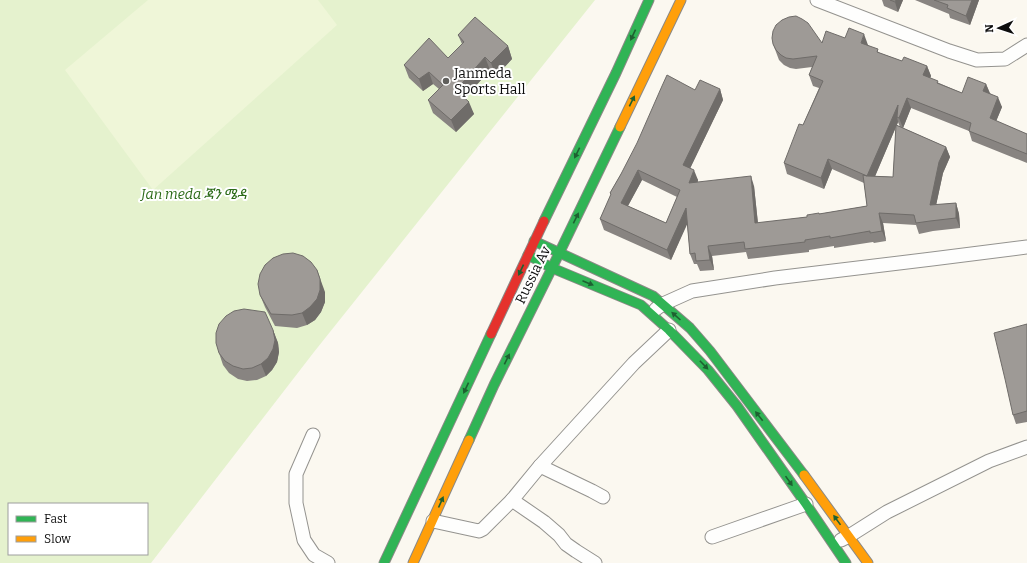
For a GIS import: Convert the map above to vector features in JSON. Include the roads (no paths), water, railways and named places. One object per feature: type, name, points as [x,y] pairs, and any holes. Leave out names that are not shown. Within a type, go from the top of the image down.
[{"type":"main road","name":"Russia Av","points":[[384,563],[534,241],[616,73],[649,0]]},
{"type":"main road","name":"Russia Av","points":[[413,563],[494,385],[681,0]]},
{"type":"main road","points":[[534,241],[653,296],[690,328],[710,351],[789,454],[868,563]]},
{"type":"main road","points":[[528,255],[552,268],[641,305],[669,330],[708,370],[736,406],[846,563]]},
{"type":"main road","points":[[778,464],[789,454]]},
{"type":"street","points":[[817,0],[976,60],[1005,58],[1027,45]]},
{"type":"street","points":[[650,312],[663,304],[692,291],[775,278],[1027,247]]},
{"type":"street","points":[[433,521],[479,531],[483,529],[512,500],[540,466],[634,363],[669,330]]},
{"type":"street","points":[[313,435],[296,474],[296,503],[304,540],[314,555],[328,563]]},
{"type":"street","points":[[832,544],[849,536],[888,512],[989,461],[1027,447]]},
{"type":"street","points":[[540,466],[603,497]]},
{"type":"street","points":[[512,500],[544,522],[559,535],[566,544],[595,563]]},
{"type":"street","points":[[712,537],[806,504]]},
{"type":"place","name":"Janmeda Sports Hall","points":[[446,81]]},
{"type":"park label","name":"Jan meda ጃን ሜዳ","points":[[194,194]]}]
